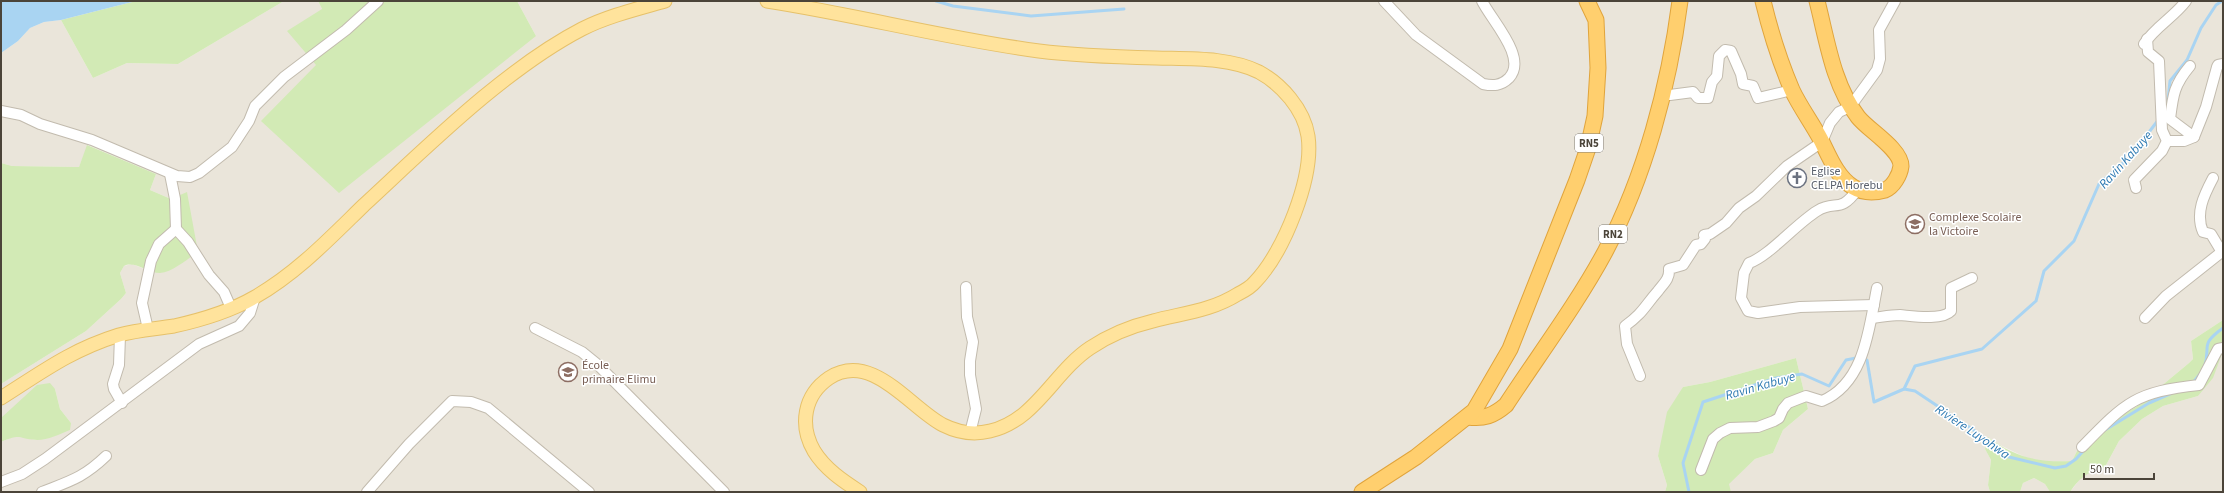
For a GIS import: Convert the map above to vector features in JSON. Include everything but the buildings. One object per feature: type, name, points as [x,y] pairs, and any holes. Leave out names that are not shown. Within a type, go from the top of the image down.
[{"type":"highway","name":"RN5","points":[[1468,417],[1474,411],[1510,349],[1588,148],[1595,116],[1598,68],[1596,20],[1587,1]]},
{"type":"highway","name":"RN2","points":[[1468,417],[1488,417],[1498,412],[1506,405],[1597,266],[1624,211],[1637,179],[1662,92],[1680,1]]},
{"type":"highway","points":[[1763,1],[1792,90],[1840,175],[1858,189],[1866,192],[1877,192],[1889,189],[1897,179],[1901,165],[1897,154],[1859,119],[1850,107],[1842,91],[1830,55],[1817,1]]},
{"type":"highway","points":[[1362,492],[1416,458],[1468,417]]},
{"type":"main road","points":[[1,398],[64,357],[83,348],[120,335],[192,322],[231,308],[255,297],[304,262],[458,120],[541,54],[583,29],[622,12],[664,1]]},
{"type":"main road","points":[[767,1],[1043,52],[1210,61],[1232,64],[1262,74],[1283,91],[1298,108],[1308,134],[1308,158],[1299,201],[1286,233],[1255,283],[1223,304],[1199,312],[1150,321],[1110,337],[1089,349],[1069,366],[1018,419],[988,432],[970,433],[944,425],[896,389],[870,374],[845,372],[833,376],[818,388],[807,404],[805,413],[808,438],[814,451],[823,463],[842,481],[860,492]]},
{"type":"street","points":[[1,112],[21,115],[40,124],[92,140],[170,174],[190,177],[199,173],[232,147],[249,121],[255,106],[284,77],[346,30],[378,1]]},
{"type":"street","points":[[1384,1],[1416,35],[1483,84],[1495,86],[1505,82],[1514,73],[1516,62],[1502,32],[1482,1]]},
{"type":"street","points":[[1640,376],[1627,344],[1625,326],[1648,306],[1657,292],[1665,284],[1670,274],[1669,269],[1683,265],[1696,245],[1701,244],[1705,239],[1704,234],[1710,234],[1726,223],[1739,208],[1756,196],[1787,166],[1822,142],[1830,123],[1839,112],[1850,107],[1877,70],[1880,59],[1879,30],[1895,1]]},
{"type":"street","points":[[2141,49],[2147,39],[2179,10],[2186,1]]},
{"type":"street","points":[[2147,39],[2148,52],[2159,61],[2162,130],[2167,141]]},
{"type":"street","points":[[1662,92],[1670,95],[1693,92],[1698,98],[1708,98],[1712,82],[1717,76],[1719,56],[1724,50],[1731,51],[1741,74],[1743,84],[1754,86],[1758,98],[1792,90]]},
{"type":"street","points":[[2167,141],[2184,142],[2194,137],[2206,107],[2218,64],[2223,64]]},
{"type":"street","points":[[2190,66],[2178,81],[2172,95],[2170,119],[2194,137]]},
{"type":"street","points":[[2136,188],[2134,180],[2162,150],[2167,141]]},
{"type":"street","points":[[170,174],[175,199],[176,229],[188,242],[209,275],[224,292],[231,308]]},
{"type":"street","points":[[2146,318],[2166,296],[2223,251],[2220,249],[2211,234],[2203,232],[2200,226],[2201,200],[2213,178]]},
{"type":"street","points":[[1858,189],[1849,201],[1842,205],[1819,210],[1749,263],[1744,273],[1741,298],[1748,311],[1758,313],[1800,307],[1874,305]]},
{"type":"street","points":[[148,329],[142,303],[151,261],[159,244],[176,229]]},
{"type":"street","points":[[1872,318],[1898,315],[1932,316],[1949,313],[1951,311],[1951,288],[1972,278]]},
{"type":"street","points":[[966,286],[966,317],[973,342],[970,361],[970,374],[976,409],[970,433]]},
{"type":"street","points":[[1701,470],[1712,439],[1720,433],[1730,428],[1758,427],[1774,421],[1779,418],[1783,409],[1788,403],[1806,396],[1822,401],[1828,398],[1851,377],[1857,367],[1872,318],[1877,288]]},
{"type":"street","points":[[1,482],[22,474],[45,459],[122,403],[159,372],[199,344],[239,326],[250,313],[255,297]]},
{"type":"street","points":[[534,328],[582,352],[598,365],[724,492]]},
{"type":"street","points":[[120,335],[120,365],[113,384],[114,389],[122,403]]},
{"type":"street","points":[[2082,447],[2119,410],[2136,398],[2166,388],[2199,385],[2218,349],[2223,348]]},
{"type":"street","points":[[368,492],[409,444],[452,401],[471,402],[488,408],[589,492]]},
{"type":"street","points":[[42,492],[90,472],[106,456]]},
{"type":"shaded area","points":[[284,1],[318,1],[322,9],[536,36],[517,1],[2223,1],[2223,320],[2191,341],[2193,359],[2189,363],[2136,407],[2089,432],[2082,441],[2072,461],[2049,462],[2027,458],[1998,444],[1988,437],[1985,449],[1991,460],[1988,485],[1990,492],[1731,492],[1728,484],[1755,459],[1773,453],[1783,430],[1808,409],[1796,358],[1710,382],[1683,387],[1658,456],[1667,485],[1665,492],[1,492],[1,442],[17,435],[36,440],[71,423],[60,409],[55,389],[1,418],[1,384],[86,331],[121,299],[126,293],[120,273],[124,266],[132,264],[152,272],[187,193],[171,199],[150,190],[156,174],[88,145],[79,167],[12,166],[1,163],[1,53],[18,41],[30,28],[44,22],[61,20],[93,78],[127,63],[178,64]]},
{"type":"shaded area","points":[[2223,351],[2223,492],[2070,492],[2080,479],[2089,472],[2105,467],[2119,441],[2142,419],[2163,406],[2198,396]]},
{"type":"shaded area","points":[[2034,478],[2045,484],[2050,492],[2020,492],[2023,483]]},
{"type":"green space","points":[[136,1],[284,1],[178,64],[127,63],[93,78],[61,20]]},
{"type":"green space","points":[[318,1],[517,1],[536,36],[339,193],[261,121],[316,65],[287,31],[322,9]]},
{"type":"green space","points":[[87,145],[156,174],[150,190],[171,199],[187,192],[198,252],[175,268],[160,273],[132,265],[124,266],[120,273],[126,293],[121,299],[86,331],[1,384],[1,163],[12,166],[79,167]]},
{"type":"green space","points":[[2223,320],[2223,351],[2213,378],[2198,396],[2163,406],[2142,419],[2119,441],[2105,467],[2093,471],[2085,476],[2070,492],[2050,492],[2045,484],[2034,478],[2023,483],[2020,492],[1990,492],[1988,485],[1991,460],[1985,449],[1988,437],[2007,449],[2027,457],[2049,461],[2072,461],[2082,441],[2089,432],[2136,407],[2189,363],[2193,359],[2191,341]]},
{"type":"green space","points":[[1796,358],[1808,409],[1783,430],[1773,453],[1755,459],[1729,484],[1731,492],[1665,492],[1667,485],[1658,456],[1667,412],[1683,387],[1710,382]]},
{"type":"green space","points":[[50,383],[55,389],[60,409],[71,423],[70,430],[45,439],[37,440],[17,437],[1,442],[1,418],[37,385]]},
{"type":"water","points":[[1,1],[136,1],[61,20],[44,22],[30,28],[18,41],[1,53]]},
{"type":"waterway","points":[[936,1],[953,6],[1031,16],[1124,9]]},
{"type":"waterway","name":"Ravin Kabuye","points":[[2168,101],[2170,81],[2187,60],[2201,28],[2216,5],[2222,1]]},
{"type":"waterway","name":"Ravin Kabuye","points":[[1689,492],[1683,463],[1703,402],[1776,378],[1802,374],[1829,386],[1846,360],[1861,357],[1867,360],[1874,402],[1904,389],[1915,366],[1982,349],[2036,301],[2044,271],[2074,241],[2099,184],[2130,157],[2159,119]]},
{"type":"waterway","name":"Riviere Luyohwa","points":[[2193,383],[2204,368],[2208,343],[2215,334],[2223,328]]},
{"type":"waterway","name":"Riviere Luyohwa","points":[[1904,389],[1915,391],[1972,429],[2009,457],[2055,468],[2066,466],[2076,459],[2085,449]]},
{"type":"waterway","name":"Riviere Luyohwa","points":[[2105,430],[2149,403],[2172,393]]},
{"type":"place","name":"Eglise CELPA Horebu","points":[[1797,178]]},
{"type":"place","name":"Complexe Scolaire la Victoire","points":[[1915,224]]},
{"type":"place","name":"École primaire Elimu","points":[[568,372]]}]
